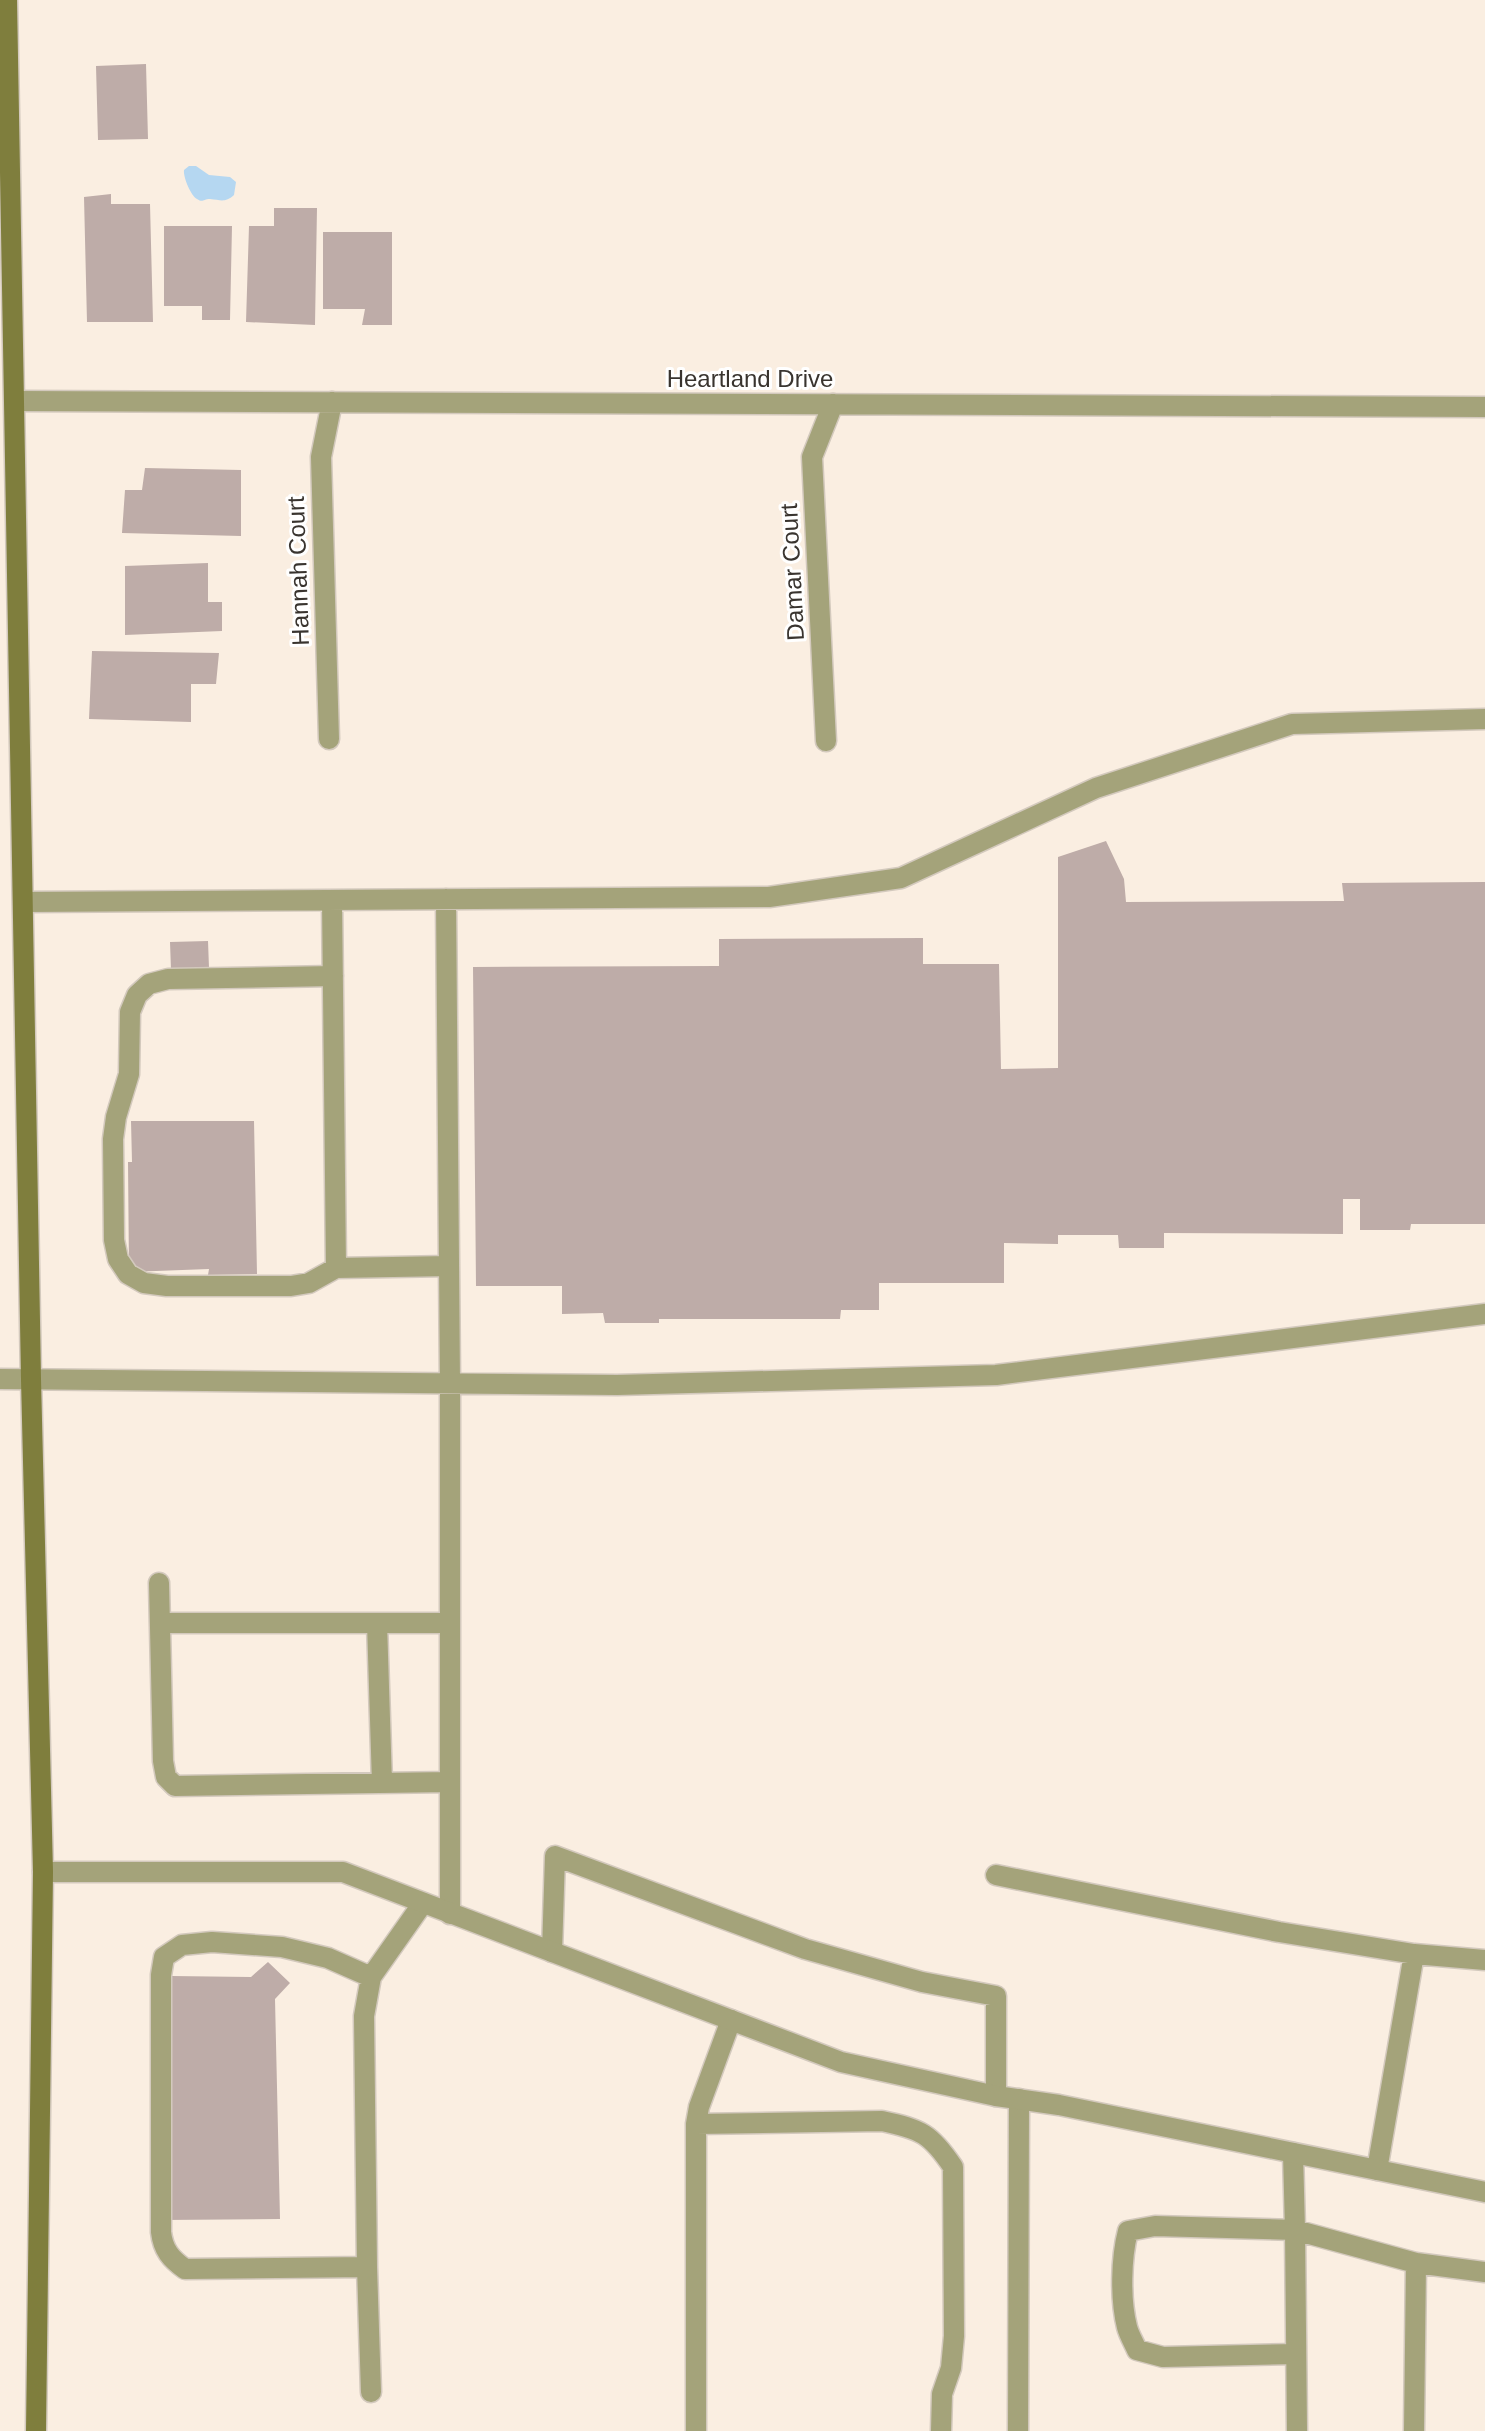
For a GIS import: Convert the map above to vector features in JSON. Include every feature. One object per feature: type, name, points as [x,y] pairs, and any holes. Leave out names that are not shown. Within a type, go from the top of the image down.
[{"type":"main road","points":[[7,0],[31,1379],[43,1872],[36,2431]]},
{"type":"main road","points":[[36,2409],[43,2431]]},
{"type":"street","name":"Heartland Drive","points":[[16,401],[1485,407]]},
{"type":"street","name":"Hannah Court","points":[[329,739],[321,457],[332,402]]},
{"type":"street","name":"Damar Court","points":[[826,741],[812,457],[833,404]]},
{"type":"street","points":[[24,902],[769,897],[901,878],[1096,788],[1292,724],[1485,719]]},
{"type":"street","points":[[446,899],[450,1914]]},
{"type":"street","points":[[332,900],[336,1268]]},
{"type":"street","points":[[333,976],[168,979],[149,984],[137,995],[130,1012],[129,1074],[113,1139],[114,1240],[118,1259],[128,1274],[144,1283],[167,1286],[291,1286],[309,1283],[336,1268],[449,1266]]},
{"type":"street","points":[[0,1379],[617,1385],[996,1375],[1485,1314]]},
{"type":"street","points":[[159,1583],[163,1761],[166,1777],[175,1786],[450,1782]]},
{"type":"street","points":[[160,1623],[450,1623]]},
{"type":"street","points":[[377,1623],[382,1783]]},
{"type":"street","points":[[552,1952],[555,1856],[805,1949],[922,1982],[996,1996],[996,2096]]},
{"type":"street","points":[[43,1872],[343,1872],[841,2062],[996,2096],[1485,2192]]},
{"type":"street","points":[[996,1875],[1279,1932],[1414,1954],[1485,1960]]},
{"type":"street","points":[[371,2392],[364,2016],[371,1977],[423,1903]]},
{"type":"street","points":[[367,2267],[185,2269],[172,2260],[163,2245],[161,2232],[161,1975],[164,1957],[182,1945],[212,1942],[282,1947],[328,1958],[371,1977]]},
{"type":"street","points":[[1377,2170],[1414,1954]]},
{"type":"street","points":[[696,2431],[696,2124],[699,2107],[731,2020]]},
{"type":"street","points":[[1018,2431],[1019,2099]]},
{"type":"street","points":[[696,2124],[882,2121],[912,2127],[938,2145],[953,2167],[954,2336],[951,2368],[942,2394],[941,2431]]},
{"type":"street","points":[[1293,2153],[1297,2431]]},
{"type":"street","points":[[1296,2354],[1163,2357],[1137,2350],[1127,2329],[1124,2306],[1123,2251],[1128,2231],[1155,2226],[1295,2230],[1416,2263],[1485,2272]]},
{"type":"street","points":[[1414,2431],[1416,2263]]},
{"type":"water","points":[[196,166],[209,175],[230,177],[236,182],[234,195],[223,200],[197,199],[185,177],[184,170]]},
{"type":"building","points":[[146,64],[148,139],[98,140],[96,66]]},
{"type":"building","points":[[111,194],[111,204],[150,204],[153,322],[87,322],[84,197]]},
{"type":"building","points":[[274,208],[317,208],[315,325],[246,322],[249,226],[274,226]]},
{"type":"building","points":[[164,226],[232,226],[230,320],[202,320],[202,306],[164,306]]},
{"type":"building","points":[[323,232],[392,232],[392,325],[362,325],[365,309],[323,309]]},
{"type":"building","points":[[145,468],[241,470],[241,536],[122,533],[125,490],[142,490]]},
{"type":"building","points":[[208,563],[208,602],[222,602],[222,631],[125,635],[125,566]]},
{"type":"building","points":[[92,651],[219,653],[216,684],[191,684],[191,722],[89,719]]},
{"type":"building","points":[[1106,841],[1124,879],[1126,902],[1344,901],[1342,883],[1485,882],[1485,1224],[1411,1224],[1410,1230],[1360,1230],[1360,1199],[1343,1199],[1343,1234],[1164,1233],[1164,1248],[1119,1248],[1118,1235],[1058,1235],[1058,1244],[1004,1243],[1004,1283],[879,1283],[879,1310],[841,1310],[840,1319],[659,1319],[659,1323],[605,1323],[603,1313],[562,1314],[562,1286],[476,1286],[473,967],[719,966],[719,939],[923,938],[923,964],[999,964],[1001,1069],[1058,1068],[1058,857]]},
{"type":"building","points":[[208,941],[209,968],[171,970],[170,942]]},
{"type":"building","points":[[131,1121],[254,1121],[257,1274],[208,1275],[209,1269],[129,1272],[128,1162],[132,1162]]},
{"type":"building","points":[[268,1962],[290,1983],[275,1999],[280,2219],[164,2220],[163,1996],[171,1976],[251,1977]]}]
